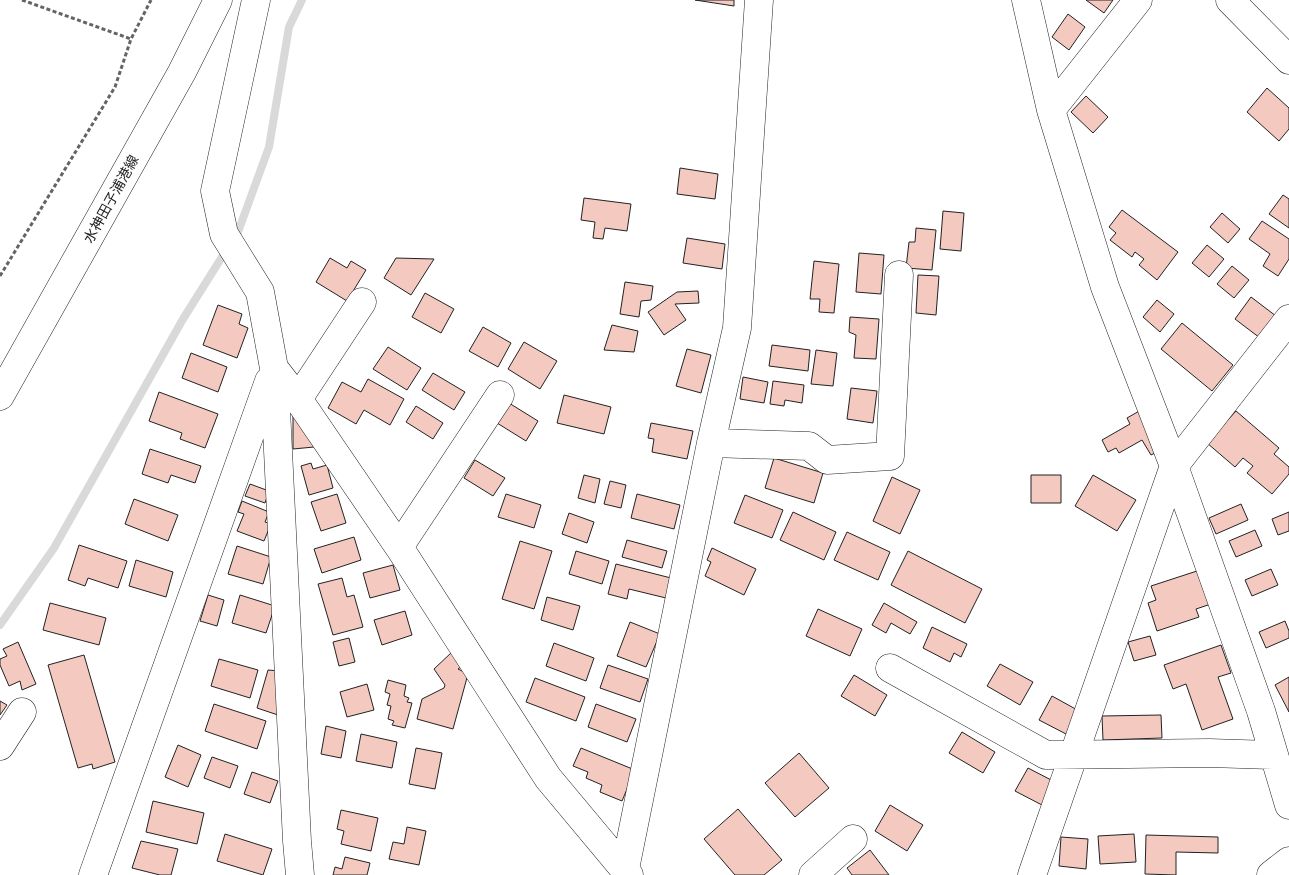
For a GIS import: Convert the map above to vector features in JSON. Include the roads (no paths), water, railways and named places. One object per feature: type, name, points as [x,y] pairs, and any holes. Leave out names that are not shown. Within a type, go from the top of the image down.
[{"type":"street","name":"水神田子浦港線","points":[[0,396],[182,72],[218,0]]},
{"type":"street","points":[[256,0],[214,191],[224,234],[260,292],[274,368],[300,875]]},
{"type":"street","points":[[627,872],[711,443],[737,328],[759,0]]},
{"type":"street","points":[[1026,0],[1051,110],[1105,287],[1174,466],[1257,702],[1289,805]]},
{"type":"street","points":[[1051,110],[1138,0]]},
{"type":"street","points":[[1230,0],[1289,60]]},
{"type":"street","points":[[711,443],[809,446],[827,460],[890,456],[899,275]]},
{"type":"street","points":[[298,399],[362,302]]},
{"type":"street","points":[[1032,875],[1174,466],[1289,319]]},
{"type":"street","points":[[274,368],[298,399],[399,547],[548,778],[627,872]]},
{"type":"street","points":[[92,875],[274,368]]},
{"type":"street","points":[[399,547],[500,395]]},
{"type":"street","points":[[890,668],[1046,755],[1209,753],[1273,755]]},
{"type":"street","points":[[0,746],[22,712]]},
{"type":"street","points":[[813,875],[853,839]]},
{"type":"street","points":[[1271,875],[1289,861]]},
{"type":"waterway","points":[[233,239],[238,232],[269,147],[289,27],[302,0]]},
{"type":"waterway","points":[[0,625],[54,548],[183,319],[227,249]]}]
